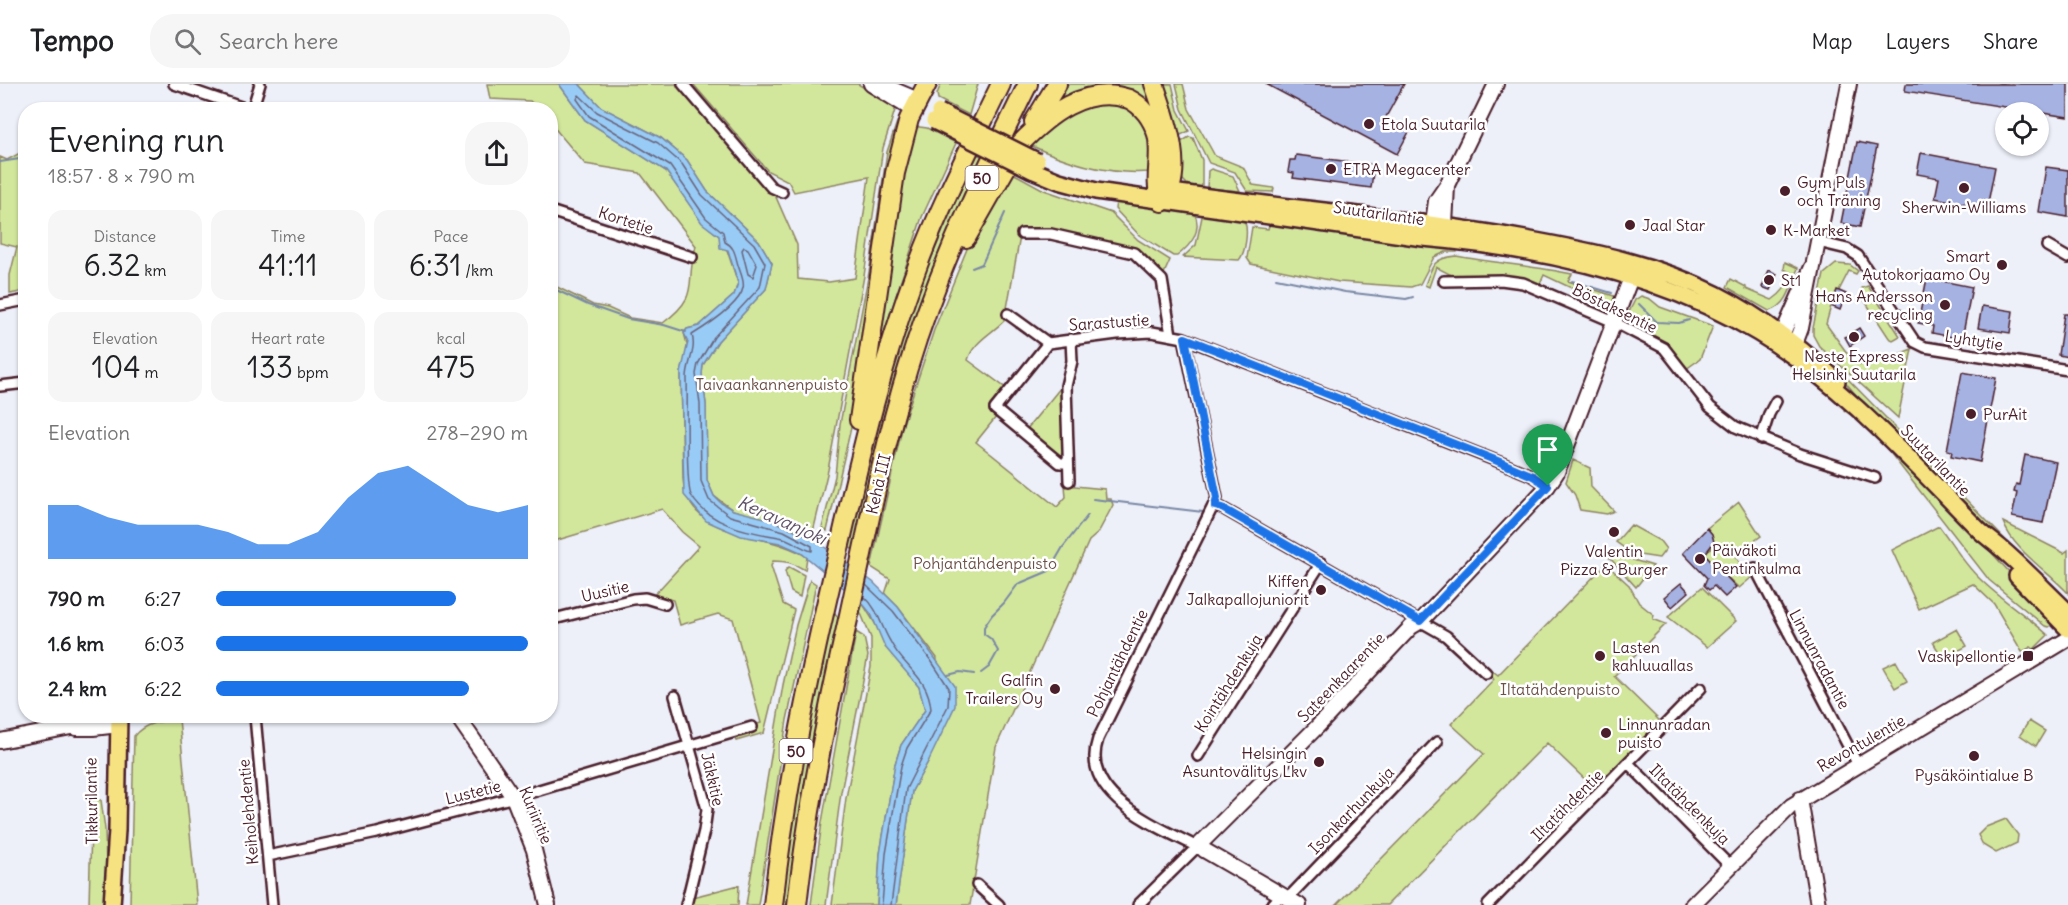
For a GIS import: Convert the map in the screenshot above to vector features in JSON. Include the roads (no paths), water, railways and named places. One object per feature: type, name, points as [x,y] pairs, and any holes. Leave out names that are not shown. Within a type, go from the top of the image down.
[{"type":"highway","points":[[850,496],[895,173],[905,129],[927,84]]},
{"type":"highway","name":"Kehä III","points":[[772,902],[790,780],[825,607],[871,411],[918,265],[945,199],[1001,84]]},
{"type":"highway","name":"Kehä III","points":[[799,905],[800,881],[826,716],[896,408],[940,274],[963,217],[1028,84]]},
{"type":"highway","points":[[940,274],[963,244],[1057,84]]},
{"type":"highway","points":[[1154,84],[1170,133],[1163,195]]},
{"type":"highway","points":[[1019,146],[1039,125],[1066,103],[1092,93],[1119,95],[1142,108],[1153,123],[1157,136],[1163,195]]},
{"type":"main road","name":"Suutarilantie","points":[[916,105],[1035,166],[1100,182],[1163,195],[1438,229],[1462,241],[1634,270],[1715,294],[1770,324],[1786,342],[1853,396],[1866,415],[1981,531],[2068,612]]},
{"type":"main road","name":"Suutarilantie","points":[[1981,531],[2018,578],[2068,629]]},
{"type":"main road","name":"Tikkurilantie","points":[[111,723],[114,886],[112,905]]},
{"type":"street","points":[[174,84],[227,102]]},
{"type":"street","points":[[254,102],[260,84]]},
{"type":"street","points":[[683,84],[771,187],[782,192]]},
{"type":"street","name":"Suutarilantie","points":[[871,84],[916,105]]},
{"type":"street","name":"Suutarilantie","points":[[880,84],[916,105]]},
{"type":"street","points":[[1438,229],[1447,185],[1496,84]]},
{"type":"street","points":[[1786,342],[1812,267],[1849,84]]},
{"type":"street","name":"Kortetie","points":[[558,214],[692,257]]},
{"type":"street","points":[[1022,234],[1051,234],[1134,253],[1162,280],[1171,335]]},
{"type":"street","name":"Lyhtytie","points":[[1818,242],[1847,249],[1858,256],[1915,342],[1925,347],[2068,370]]},
{"type":"street","points":[[2047,246],[2068,258]]},
{"type":"street","name":"Sateenkaarentie","points":[[1138,905],[1201,848],[1548,486],[1557,472],[1634,270]]},
{"type":"street","name":"Böstaksentie","points":[[1444,281],[1488,279],[1523,283],[1614,322],[1664,348],[1718,414],[1761,439],[1875,478]]},
{"type":"street","points":[[0,305],[18,302]]},
{"type":"street","points":[[1008,314],[1048,343]]},
{"type":"street","name":"Sarastustie","points":[[1068,463],[1060,463],[994,409],[1048,343],[1152,332],[1185,338],[1495,460],[1533,476],[1548,486]]},
{"type":"street","points":[[1185,338],[1217,498],[1215,506],[1321,563],[1446,636],[1486,673]]},
{"type":"street","points":[[1069,482],[1066,386],[1072,361],[1071,339]]},
{"type":"street","points":[[0,386],[18,384]]},
{"type":"street","points":[[1761,439],[1776,401]]},
{"type":"street","name":"Pohjantähdentie","points":[[1215,506],[1098,739],[1094,756],[1103,783],[1119,801],[1201,848],[1285,901]]},
{"type":"street","name":"Kointähdenkuja","points":[[1198,756],[1321,563]]},
{"type":"street","name":"Linnunradantie","points":[[1755,567],[1858,765]]},
{"type":"street","name":"Uusitie","points":[[558,618],[633,598],[645,598],[665,604]]},
{"type":"street","name":"Revontulentie","points":[[1692,905],[1779,817],[1800,799],[2068,639]]},
{"type":"street","name":"Iltatähdentie","points":[[1488,905],[1667,726],[1701,688]]},
{"type":"street","name":"Jäkkitie","points":[[675,696],[707,809],[699,854],[686,905]]},
{"type":"street","points":[[0,741],[96,723]]},
{"type":"street","name":"Keiholehdentie","points":[[256,723],[272,905]]},
{"type":"street","name":"Kuriiritie","points":[[461,723],[513,797],[534,850],[548,905]]},
{"type":"street","name":"Lustetie","points":[[268,856],[377,833],[513,797],[752,727]]},
{"type":"street","name":"Isonkarhunkuja","points":[[1285,901],[1437,742]]},
{"type":"street","name":"Iltatähdenkuja","points":[[1629,764],[1730,866]]},
{"type":"street","points":[[1800,799],[1818,905]]},
{"type":"street","points":[[977,885],[999,905]]},
{"type":"water","points":[[559,84],[579,84],[601,107],[661,138],[687,160],[707,191],[759,241],[772,263],[766,289],[718,341],[703,365],[707,480],[714,496],[733,510],[769,519],[809,536],[873,582],[898,607],[955,686],[955,706],[912,791],[896,905],[877,905],[880,854],[895,764],[901,745],[925,710],[919,687],[885,647],[871,614],[863,604],[800,552],[780,543],[741,536],[706,521],[684,495],[681,373],[688,342],[684,333],[687,329],[699,326],[734,295],[738,283],[728,250],[720,248],[719,236],[702,223],[666,171],[585,120]]},
{"type":"waterway","points":[[0,162],[18,159]]},
{"type":"waterway","points":[[972,268],[982,264],[1005,213]]},
{"type":"waterway","points":[[1276,278],[1345,292],[1406,299],[1413,297]]},
{"type":"waterway","points":[[1572,281],[1612,293]]},
{"type":"waterway","points":[[558,291],[588,305],[628,319],[664,325],[686,332]]},
{"type":"waterway","points":[[1639,304],[1657,322],[1679,323],[1689,320]]},
{"type":"waterway","points":[[1093,499],[1203,512]]},
{"type":"waterway","points":[[981,673],[989,667],[998,651],[991,639],[984,634],[984,627],[992,615],[1018,584],[1049,571],[1063,547],[1088,515]]},
{"type":"waterway","points":[[948,675],[960,672],[974,674]]},
{"type":"place","name":"Etola Suutarila","points":[[1369,124]]},
{"type":"place","name":"ETRA Megacenter","points":[[1331,169]]},
{"type":"place","name":"Sherwin-Williams","points":[[1964,188]]},
{"type":"place","name":"Gym Puls och Träning","points":[[1785,191]]},
{"type":"place","name":"Jaal Star","points":[[1630,225]]},
{"type":"place","name":"K-Market","points":[[1771,230]]},
{"type":"place","name":"Smart Autokorjaamo Oy","points":[[2002,265]]},
{"type":"place","name":"St1","points":[[1769,280]]},
{"type":"place","name":"Hans Andersson recycling","points":[[1945,305]]},
{"type":"place","name":"Neste Express Helsinki Suutarila","points":[[1854,337]]},
{"type":"place","name":"PurAit","points":[[1971,414]]},
{"type":"place","name":"Valentin Pizza & Burger","points":[[1614,532]]},
{"type":"place","name":"Päiväkoti Pentinkulma","points":[[1700,559]]},
{"type":"place","name":"Kiffen Jalkapallojuniorit","points":[[1321,590]]},
{"type":"place","name":"Lasten kahluuallas","points":[[1600,656]]},
{"type":"place","name":"Vaskipellontie","points":[[2028,656]]},
{"type":"place","name":"Galfin Trailers Oy","points":[[1055,689]]},
{"type":"place","name":"Linnunradan puisto","points":[[1606,733]]},
{"type":"place","name":"Pysäköintialue B","points":[[1974,756]]},
{"type":"place","name":"Helsingin Asuntovälitys Lkv","points":[[1319,762]]},
{"type":"park label","name":"Taivaankannenpuisto","points":[[772,384]]},
{"type":"park label","name":"Pohjantähdenpuisto","points":[[985,563]]},
{"type":"park label","name":"Iltatähdenpuisto","points":[[1560,689]]},
{"type":"water label","name":"Keravanjoki","points":[[782,520]]}]
